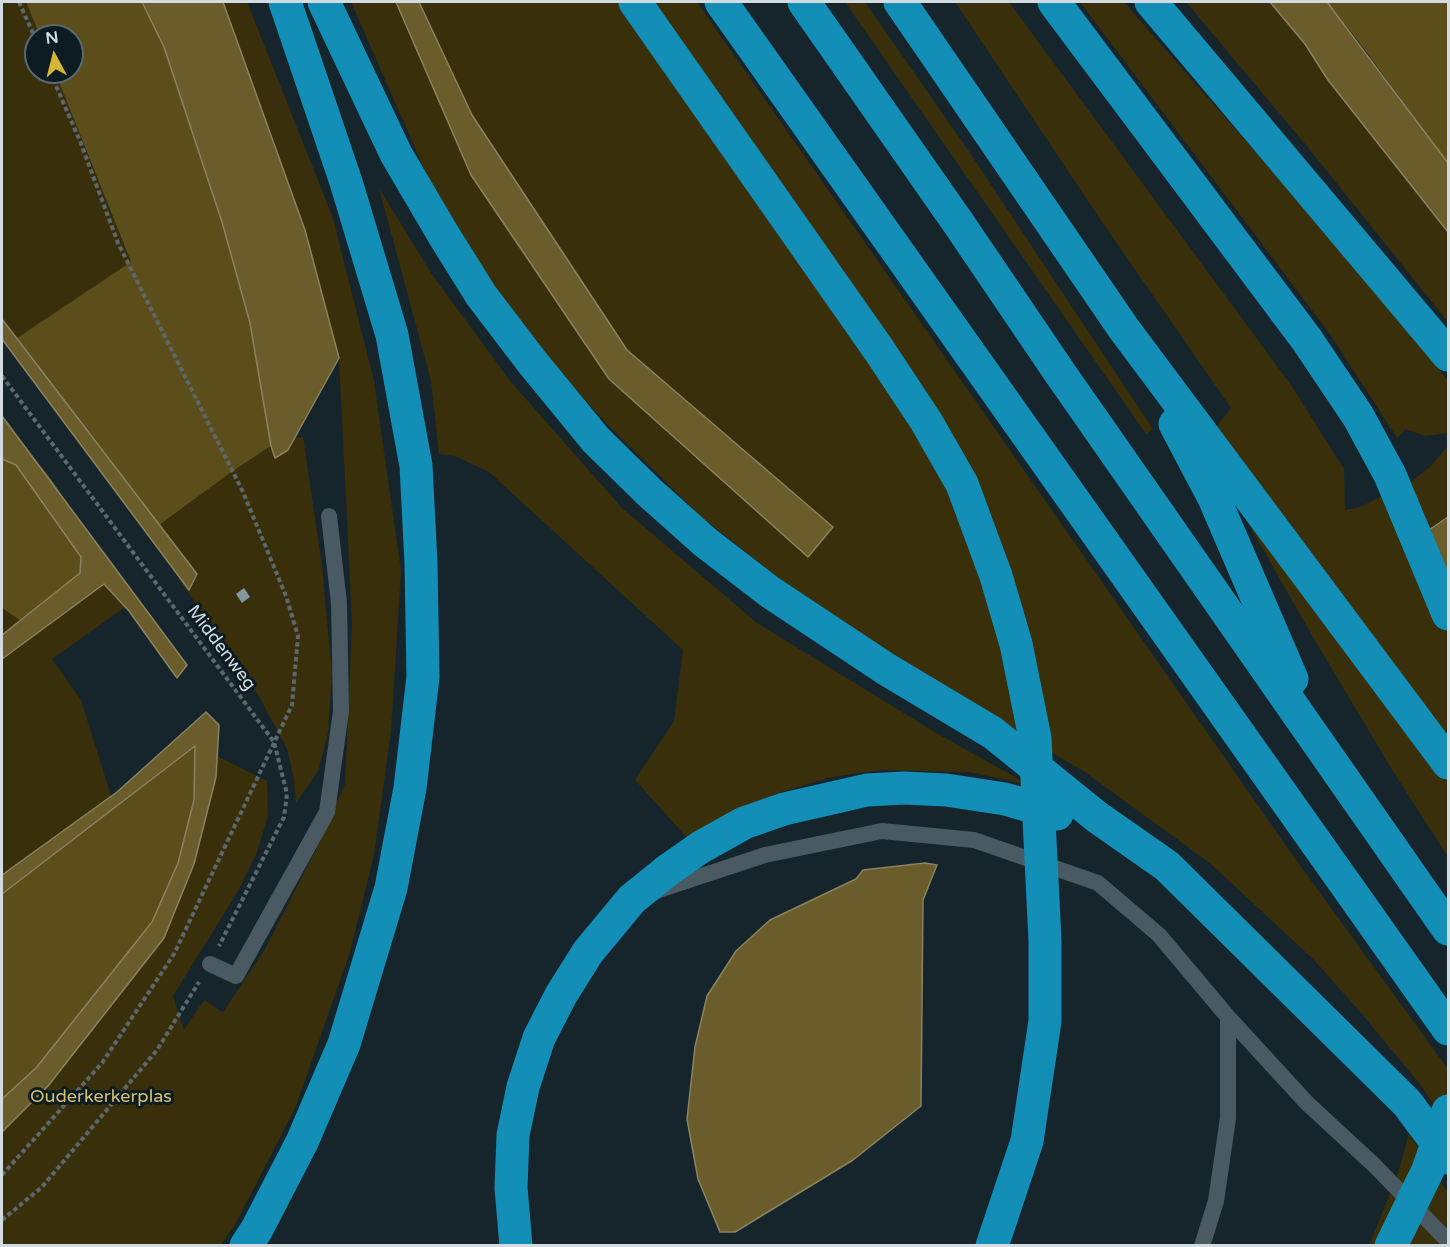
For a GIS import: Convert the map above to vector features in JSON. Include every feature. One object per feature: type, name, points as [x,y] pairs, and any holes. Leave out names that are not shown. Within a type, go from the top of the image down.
[{"type":"highway","points":[[246,1245],[257,1229],[302,1143],[344,1044],[391,888],[410,788],[423,677],[421,562],[416,466],[392,335],[346,182],[285,2]]},
{"type":"highway","points":[[324,2],[396,154],[443,234],[481,295],[596,440],[705,542],[761,585],[886,669],[993,733],[1096,817],[1167,866],[1407,1103],[1449,1158]]},
{"type":"highway","points":[[635,2],[873,340],[926,422],[962,484],[996,576],[1016,644],[1035,738],[1045,941],[1045,1020],[1028,1141],[992,1245]]},
{"type":"highway","points":[[721,2],[1449,1029]]},
{"type":"highway","points":[[804,2],[1449,929]]},
{"type":"highway","points":[[900,2],[1124,330],[1449,762]]},
{"type":"highway","points":[[1054,2],[1307,340],[1358,416],[1390,475],[1449,614]]},
{"type":"highway","points":[[1151,2],[1449,355]]},
{"type":"highway","points":[[1124,330],[1214,498],[1319,742]]},
{"type":"highway","points":[[516,1245],[511,1188],[513,1135],[523,1087],[539,1038],[561,995],[588,952],[632,899],[701,847],[744,823],[784,809],[867,790],[903,788],[946,790],[1005,799],[1045,810],[1096,827],[1167,866]]},
{"type":"highway","points":[[1391,1245],[1428,1170],[1449,1112]]},
{"type":"lane","points":[[210,964],[236,976],[327,812],[341,711],[339,603],[329,516]]},
{"type":"lane","points":[[632,899],[765,855],[882,831],[974,840],[1098,883],[1160,935],[1228,1017],[1306,1102],[1372,1163],[1449,1241]]},
{"type":"lane","points":[[1202,1245],[1216,1201],[1228,1118],[1228,1017]]},
{"type":"path","points":[[19,2],[29,24]]},
{"type":"path","points":[[2,1175],[102,1063],[174,954],[292,705],[298,636],[286,596],[243,492],[118,243],[80,141],[55,84]]},
{"type":"path","name":"Middenweg","points":[[2,376],[274,742],[287,794],[284,817],[210,964],[157,1050],[42,1187],[2,1220]]},
{"type":"green space","points":[[2,2],[26,2],[35,24],[24,24],[24,84],[60,84],[131,263],[17,338],[2,317]]},
{"type":"green space","name":"Ouderkerkerplas","points":[[223,2],[247,2],[333,218],[374,381],[401,571],[391,731],[374,855],[350,952],[296,1106],[235,1225],[221,1245],[2,1245],[2,590],[109,563],[135,600],[52,659],[81,700],[151,923],[178,863],[194,800],[195,745],[267,781],[268,816],[256,855],[238,891],[173,996],[184,1030],[204,1000],[223,1012],[264,951],[319,844],[345,784],[352,622],[339,358],[305,230]]},
{"type":"green space","points":[[351,2],[697,2],[1294,857],[1448,1069],[1448,1130],[1423,1088],[1315,961],[1211,864],[1085,772],[952,694],[807,600],[700,516],[604,421],[546,356],[482,270],[426,173]]},
{"type":"green space","points":[[845,2],[865,2],[968,150],[1153,429],[1146,434]]},
{"type":"green space","points":[[955,2],[1009,2],[1291,385],[1344,469],[1345,510],[1357,508],[1407,485],[1430,467],[1448,446],[1448,857],[1391,768],[1313,637],[1203,444],[1231,408],[1102,222]]},
{"type":"green space","points":[[1080,2],[1124,2],[1392,308],[1448,381],[1448,433],[1425,436],[1406,429],[1397,438],[1332,337]]},
{"type":"green space","points":[[1186,2],[1270,2],[1305,44],[1328,80],[1448,232],[1448,322],[1306,145]]},
{"type":"green space","points":[[379,188],[431,273],[511,382],[623,509],[757,623],[938,734],[1029,785],[970,772],[881,770],[832,777],[775,794],[724,818],[690,841],[635,780],[674,721],[683,650],[489,472],[455,456],[439,454],[431,381]]},
{"type":"green space","points":[[303,436],[322,566],[332,673],[328,733],[318,771],[296,803],[294,779],[287,749],[260,698],[162,554],[158,526],[271,446]]},
{"type":"green space","points":[[1409,1134],[1448,1193],[1448,1245],[1369,1246],[1398,1173]]},
{"type":"shaded area","points":[[26,2],[142,2],[164,47],[222,222],[250,323],[271,446],[158,526],[17,338],[131,262],[60,84],[84,84],[84,24],[35,24]]},
{"type":"shaded area","points":[[142,2],[223,2],[305,230],[339,358],[288,450],[275,458],[250,323],[222,222],[164,47]]},
{"type":"shaded area","points":[[396,2],[419,2],[472,115],[627,350],[833,527],[808,557],[609,379],[471,175]]},
{"type":"shaded area","points":[[1270,2],[1327,2],[1448,163],[1448,232],[1328,80],[1305,44]]},
{"type":"shaded area","points":[[1327,2],[1448,2],[1448,163],[1359,42]]},
{"type":"shaded area","points":[[2,319],[197,574],[189,590],[2,339]]},
{"type":"shaded area","points":[[2,416],[187,665],[177,678],[129,611],[104,584],[2,659],[2,635],[80,573],[81,557],[16,465],[2,459]]},
{"type":"shaded area","points":[[17,436],[50,478],[109,563],[20,620],[2,608],[2,449]]},
{"type":"shaded area","points":[[1448,517],[1448,625],[1410,543]]},
{"type":"shaded area","points":[[206,712],[219,725],[216,777],[194,864],[164,938],[48,1086],[2,1132],[2,1099],[36,1068],[152,922],[178,863],[194,800],[195,746],[2,894],[2,875],[117,792]]},
{"type":"shaded area","points":[[195,745],[194,800],[178,863],[152,922],[36,1068],[2,1099],[2,894]]},
{"type":"shaded area","points":[[925,863],[937,865],[923,900],[921,1106],[853,1160],[735,1232],[720,1232],[698,1179],[687,1119],[695,1047],[707,996],[736,951],[770,920],[856,879],[863,870]]},
{"type":"building","points":[[244,588],[250,597],[242,603],[236,594]]}]
